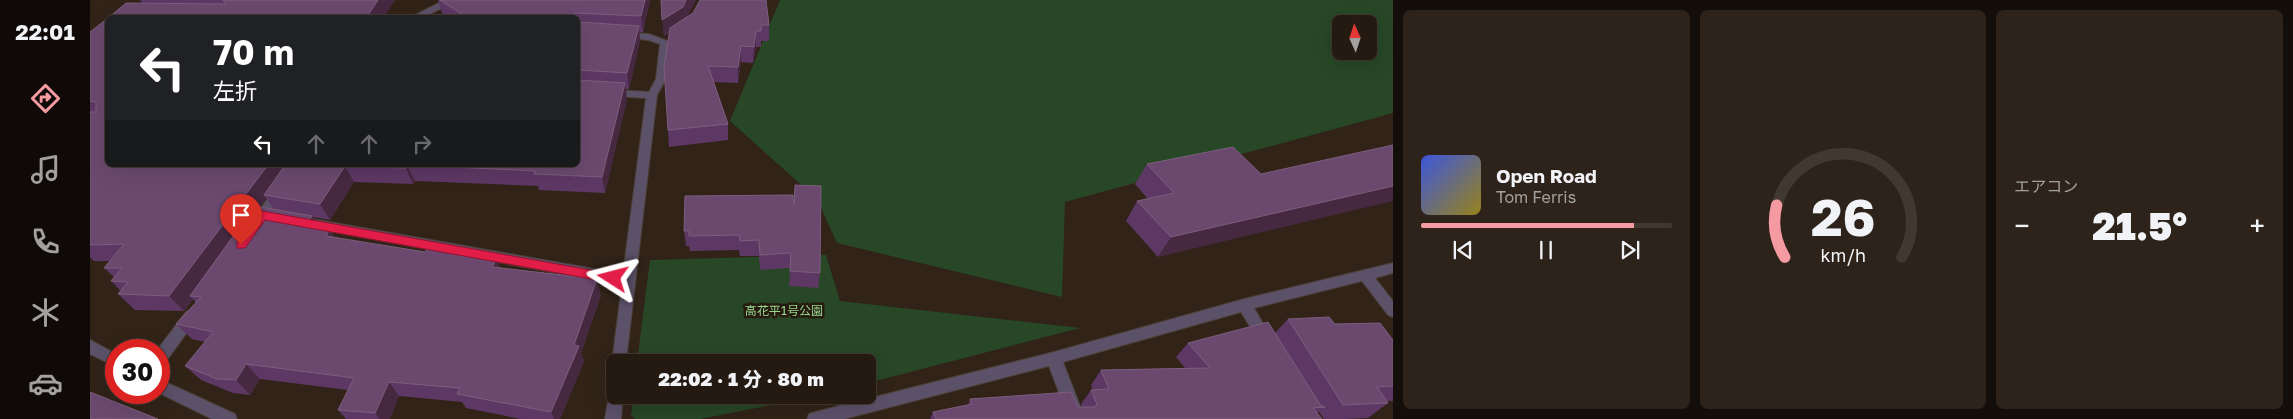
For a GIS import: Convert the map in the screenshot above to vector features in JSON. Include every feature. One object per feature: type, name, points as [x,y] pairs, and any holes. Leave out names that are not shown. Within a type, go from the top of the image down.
[{"type":"street","points":[[420,15],[454,0]]},
{"type":"street","points":[[613,35],[669,39],[661,79],[652,95],[620,354]]},
{"type":"street","points":[[580,91],[652,95]]},
{"type":"street","points":[[251,231],[297,167]]},
{"type":"street","points":[[262,215],[629,280]]},
{"type":"street","points":[[822,418],[1054,358],[1244,305],[1393,268]]},
{"type":"street","points":[[1365,275],[1393,311]]},
{"type":"street","points":[[170,344],[201,303]]},
{"type":"street","points":[[1244,305],[1275,354]]},
{"type":"street","points":[[90,346],[105,355]]},
{"type":"street","points":[[1054,358],[1077,419]]},
{"type":"street","points":[[170,391],[229,419]]},
{"type":"street","points":[[613,419],[615,404]]},
{"type":"green space","points":[[780,0],[1393,0],[1393,113],[1065,202],[1062,297],[837,243],[817,199],[730,121]]},
{"type":"green space","name":"高花平1号公園","points":[[826,255],[840,301],[1080,328],[876,381],[876,354],[638,354],[650,260]]},
{"type":"green space","points":[[633,404],[776,404],[700,419],[635,419],[631,415]]},
{"type":"building","points":[[223,0],[378,0],[368,15],[112,15],[126,3],[226,4]]},
{"type":"building","points":[[440,0],[645,0],[641,16],[575,13],[573,15],[463,15]]},
{"type":"building","points":[[661,0],[686,0],[683,7],[662,20]]},
{"type":"building","points":[[700,0],[766,0],[769,25],[761,25],[761,31],[756,31],[754,47],[741,46],[738,67],[708,66],[728,124],[668,130],[664,67],[670,28],[693,13]]},
{"type":"building","points":[[105,20],[105,167],[266,167],[169,296],[118,294],[128,282],[111,281],[122,268],[104,268],[124,244],[90,245],[90,112],[96,112],[96,102],[90,101],[90,32]]},
{"type":"building","points":[[580,22],[639,26],[627,73],[580,70]]},
{"type":"building","points":[[580,80],[625,83],[602,177],[534,174],[535,171],[454,167],[580,167]]},
{"type":"building","points":[[1393,145],[1393,186],[1171,237],[1137,201],[1174,193],[1147,164],[1233,147],[1261,174]]},
{"type":"building","points":[[284,167],[344,167],[320,204],[264,195]]},
{"type":"building","points":[[795,185],[821,186],[820,273],[790,271],[791,253],[760,255],[759,240],[740,241],[739,235],[689,236],[689,231],[684,231],[685,196],[793,195],[794,205]]},
{"type":"building","points":[[255,206],[312,216],[304,227],[330,229],[326,236],[425,252],[429,246],[496,260],[492,267],[597,279],[574,345],[579,346],[551,412],[457,394],[460,388],[389,382],[375,413],[338,410],[354,378],[246,364],[236,380],[217,379],[185,366],[213,332],[176,324],[201,297],[190,296]]},
{"type":"building","points":[[1329,317],[1335,324],[1380,323],[1393,340],[1393,386],[1377,387],[1388,403],[1343,405],[1288,319]]},
{"type":"building","points":[[1268,322],[1321,406],[1325,407],[1313,408],[1322,419],[936,419],[933,412],[972,404],[970,399],[1071,392],[1078,407],[1095,407],[1097,404],[1091,390],[1109,389],[1101,370],[1210,368],[1188,343]]},
{"type":"building","points":[[90,392],[105,398],[105,404],[120,404],[158,419],[90,419]]},
{"type":"route","points":[[241,245],[262,215],[613,278]]}]
